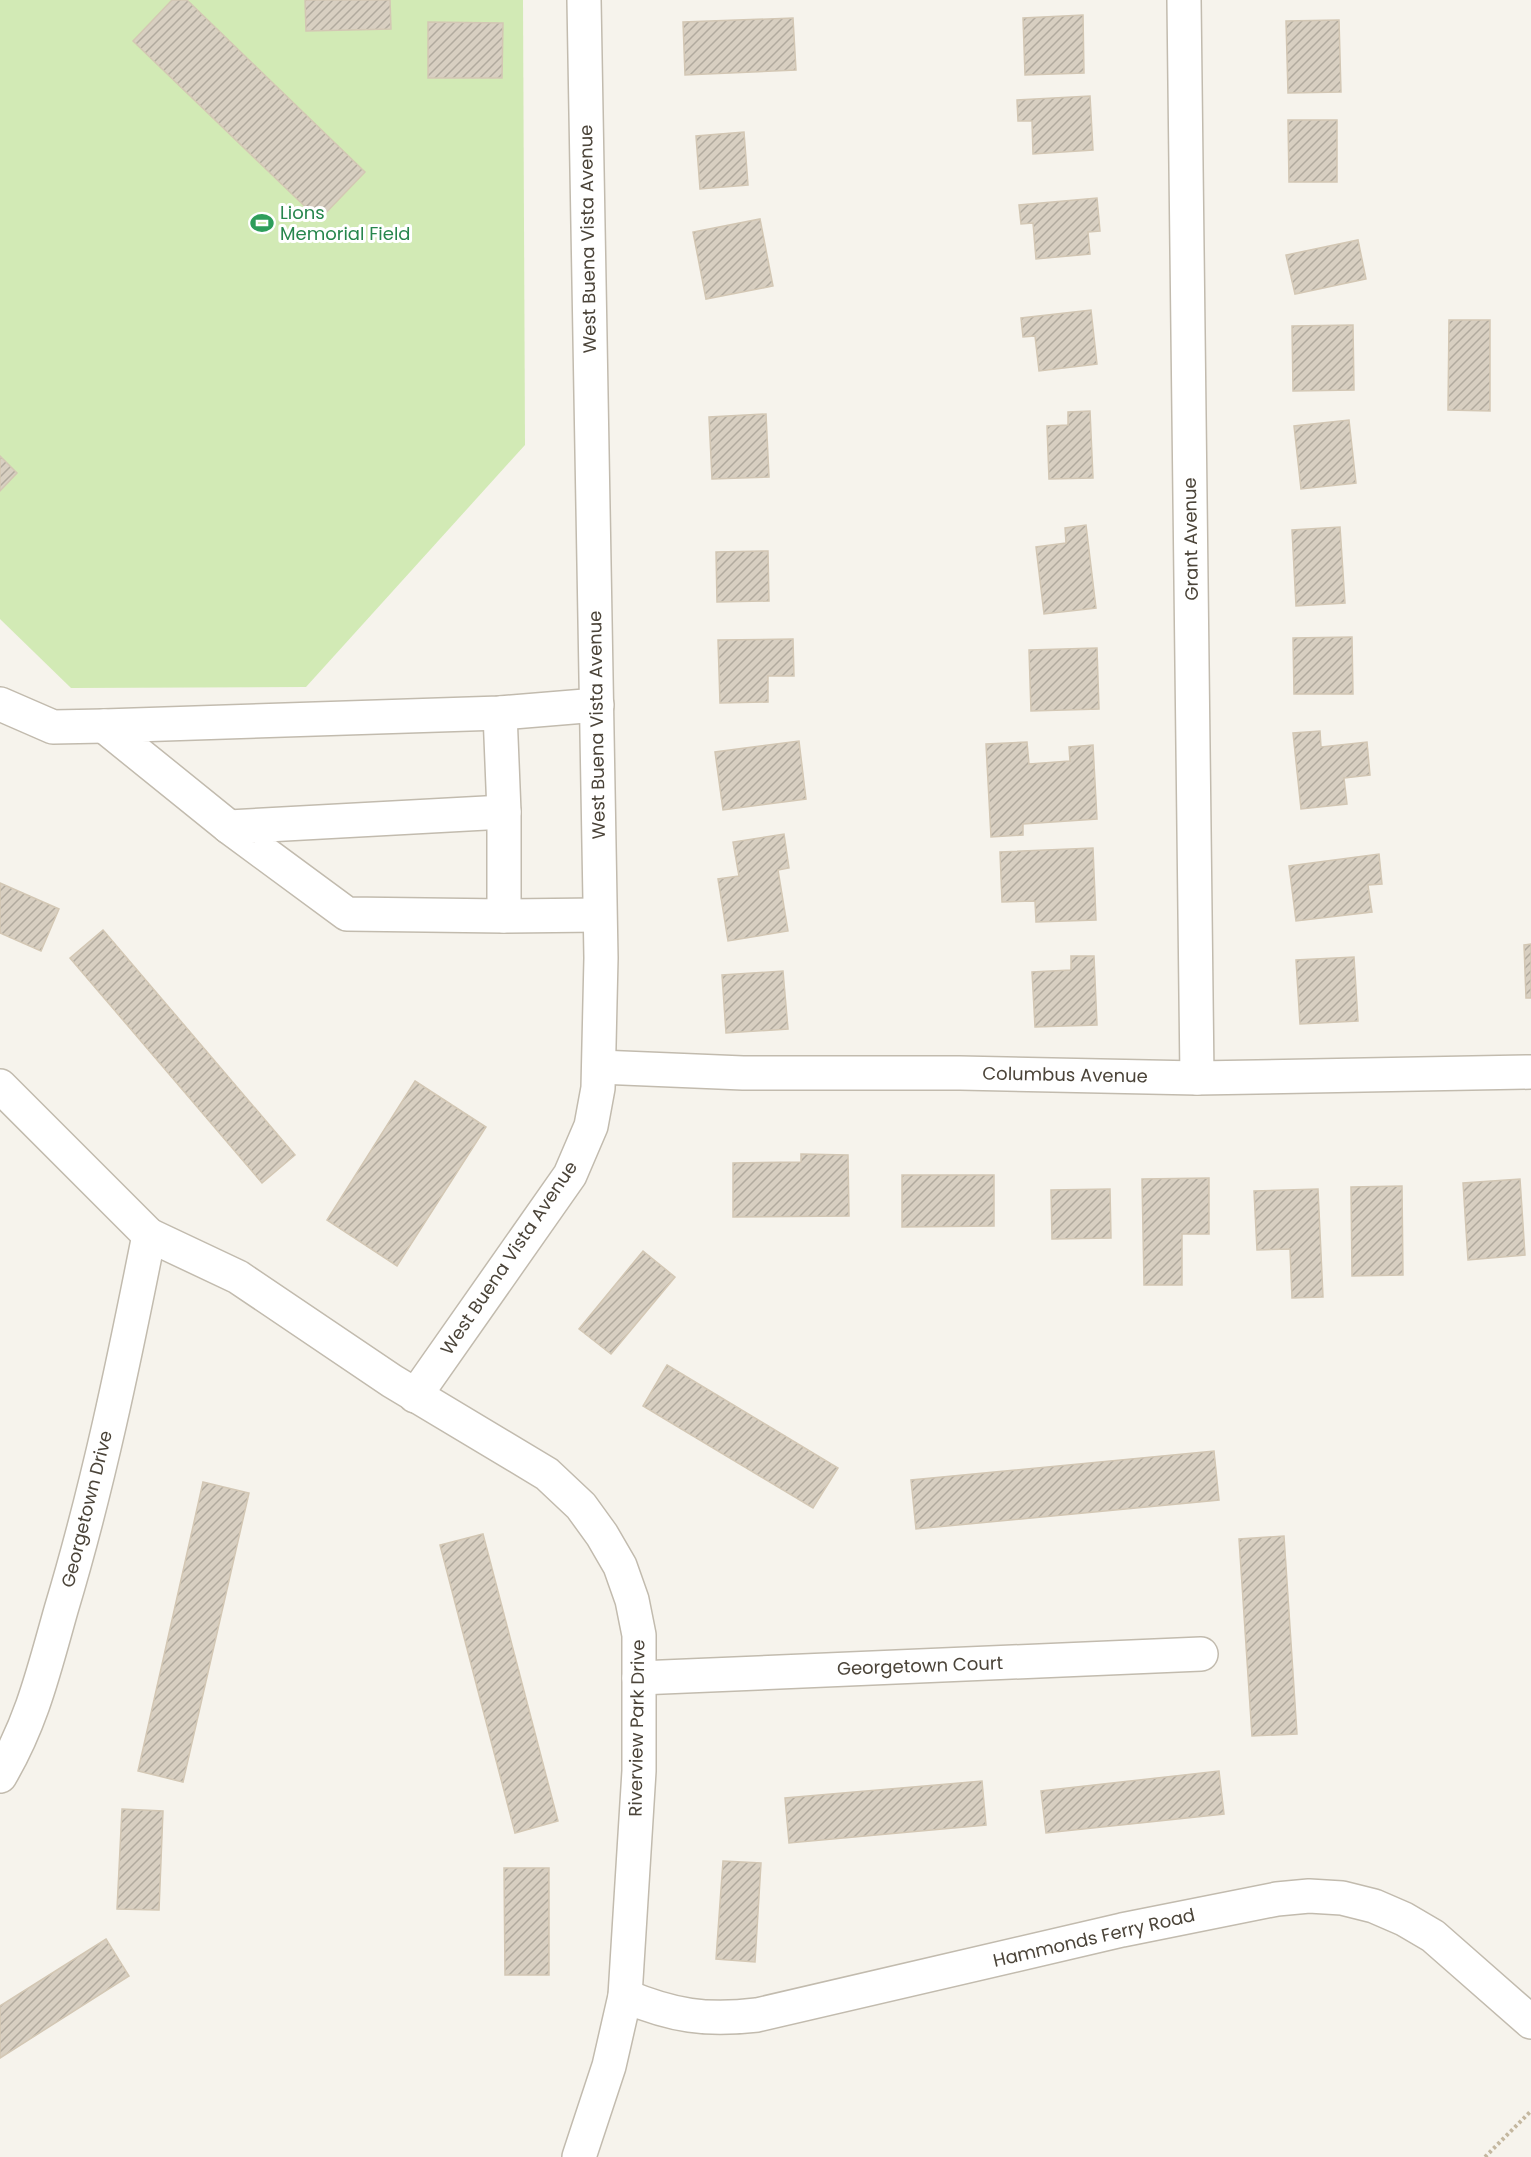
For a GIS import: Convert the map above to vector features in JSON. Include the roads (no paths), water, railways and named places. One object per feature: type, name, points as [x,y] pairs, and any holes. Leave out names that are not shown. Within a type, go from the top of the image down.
[{"type":"street","name":"West Buena Vista Avenue","points":[[416,1396],[570,1175],[591,1126],[598,1088],[601,958],[584,0]]},
{"type":"street","name":"Grant Avenue","points":[[1184,0],[1197,1078]]},
{"type":"street","points":[[0,705],[53,728],[500,713],[597,705]]},
{"type":"street","points":[[500,713],[504,812],[504,916]]},
{"type":"street","points":[[104,726],[228,827],[347,914],[599,915]]},
{"type":"street","points":[[228,827],[504,812]]},
{"type":"street","name":"Columbus Avenue","points":[[599,1067],[742,1073],[960,1073],[1197,1078],[1531,1072]]},
{"type":"street","points":[[0,1086],[149,1235],[238,1277],[416,1396]]},
{"type":"street","name":"Georgetown Drive","points":[[0,1776],[32,1712],[76,1559],[125,1356],[149,1235]]},
{"type":"street","name":"Riverview Park Drive","points":[[416,1396],[547,1474],[581,1506],[602,1535],[620,1566],[632,1600],[639,1635],[639,1771],[625,1996],[609,2066],[579,2157]]},
{"type":"street","name":"Georgetown Court","points":[[639,1678],[1201,1654]]},
{"type":"street","name":"Hammonds Ferry Road","points":[[625,1996],[656,2009],[690,2016],[723,2019],[758,2015],[1122,1930],[1277,1899],[1310,1896],[1342,1898],[1404,1919],[1433,1936],[1531,2022]]},
{"type":"place","name":"Lions Memorial Field","points":[[262,223]]}]
